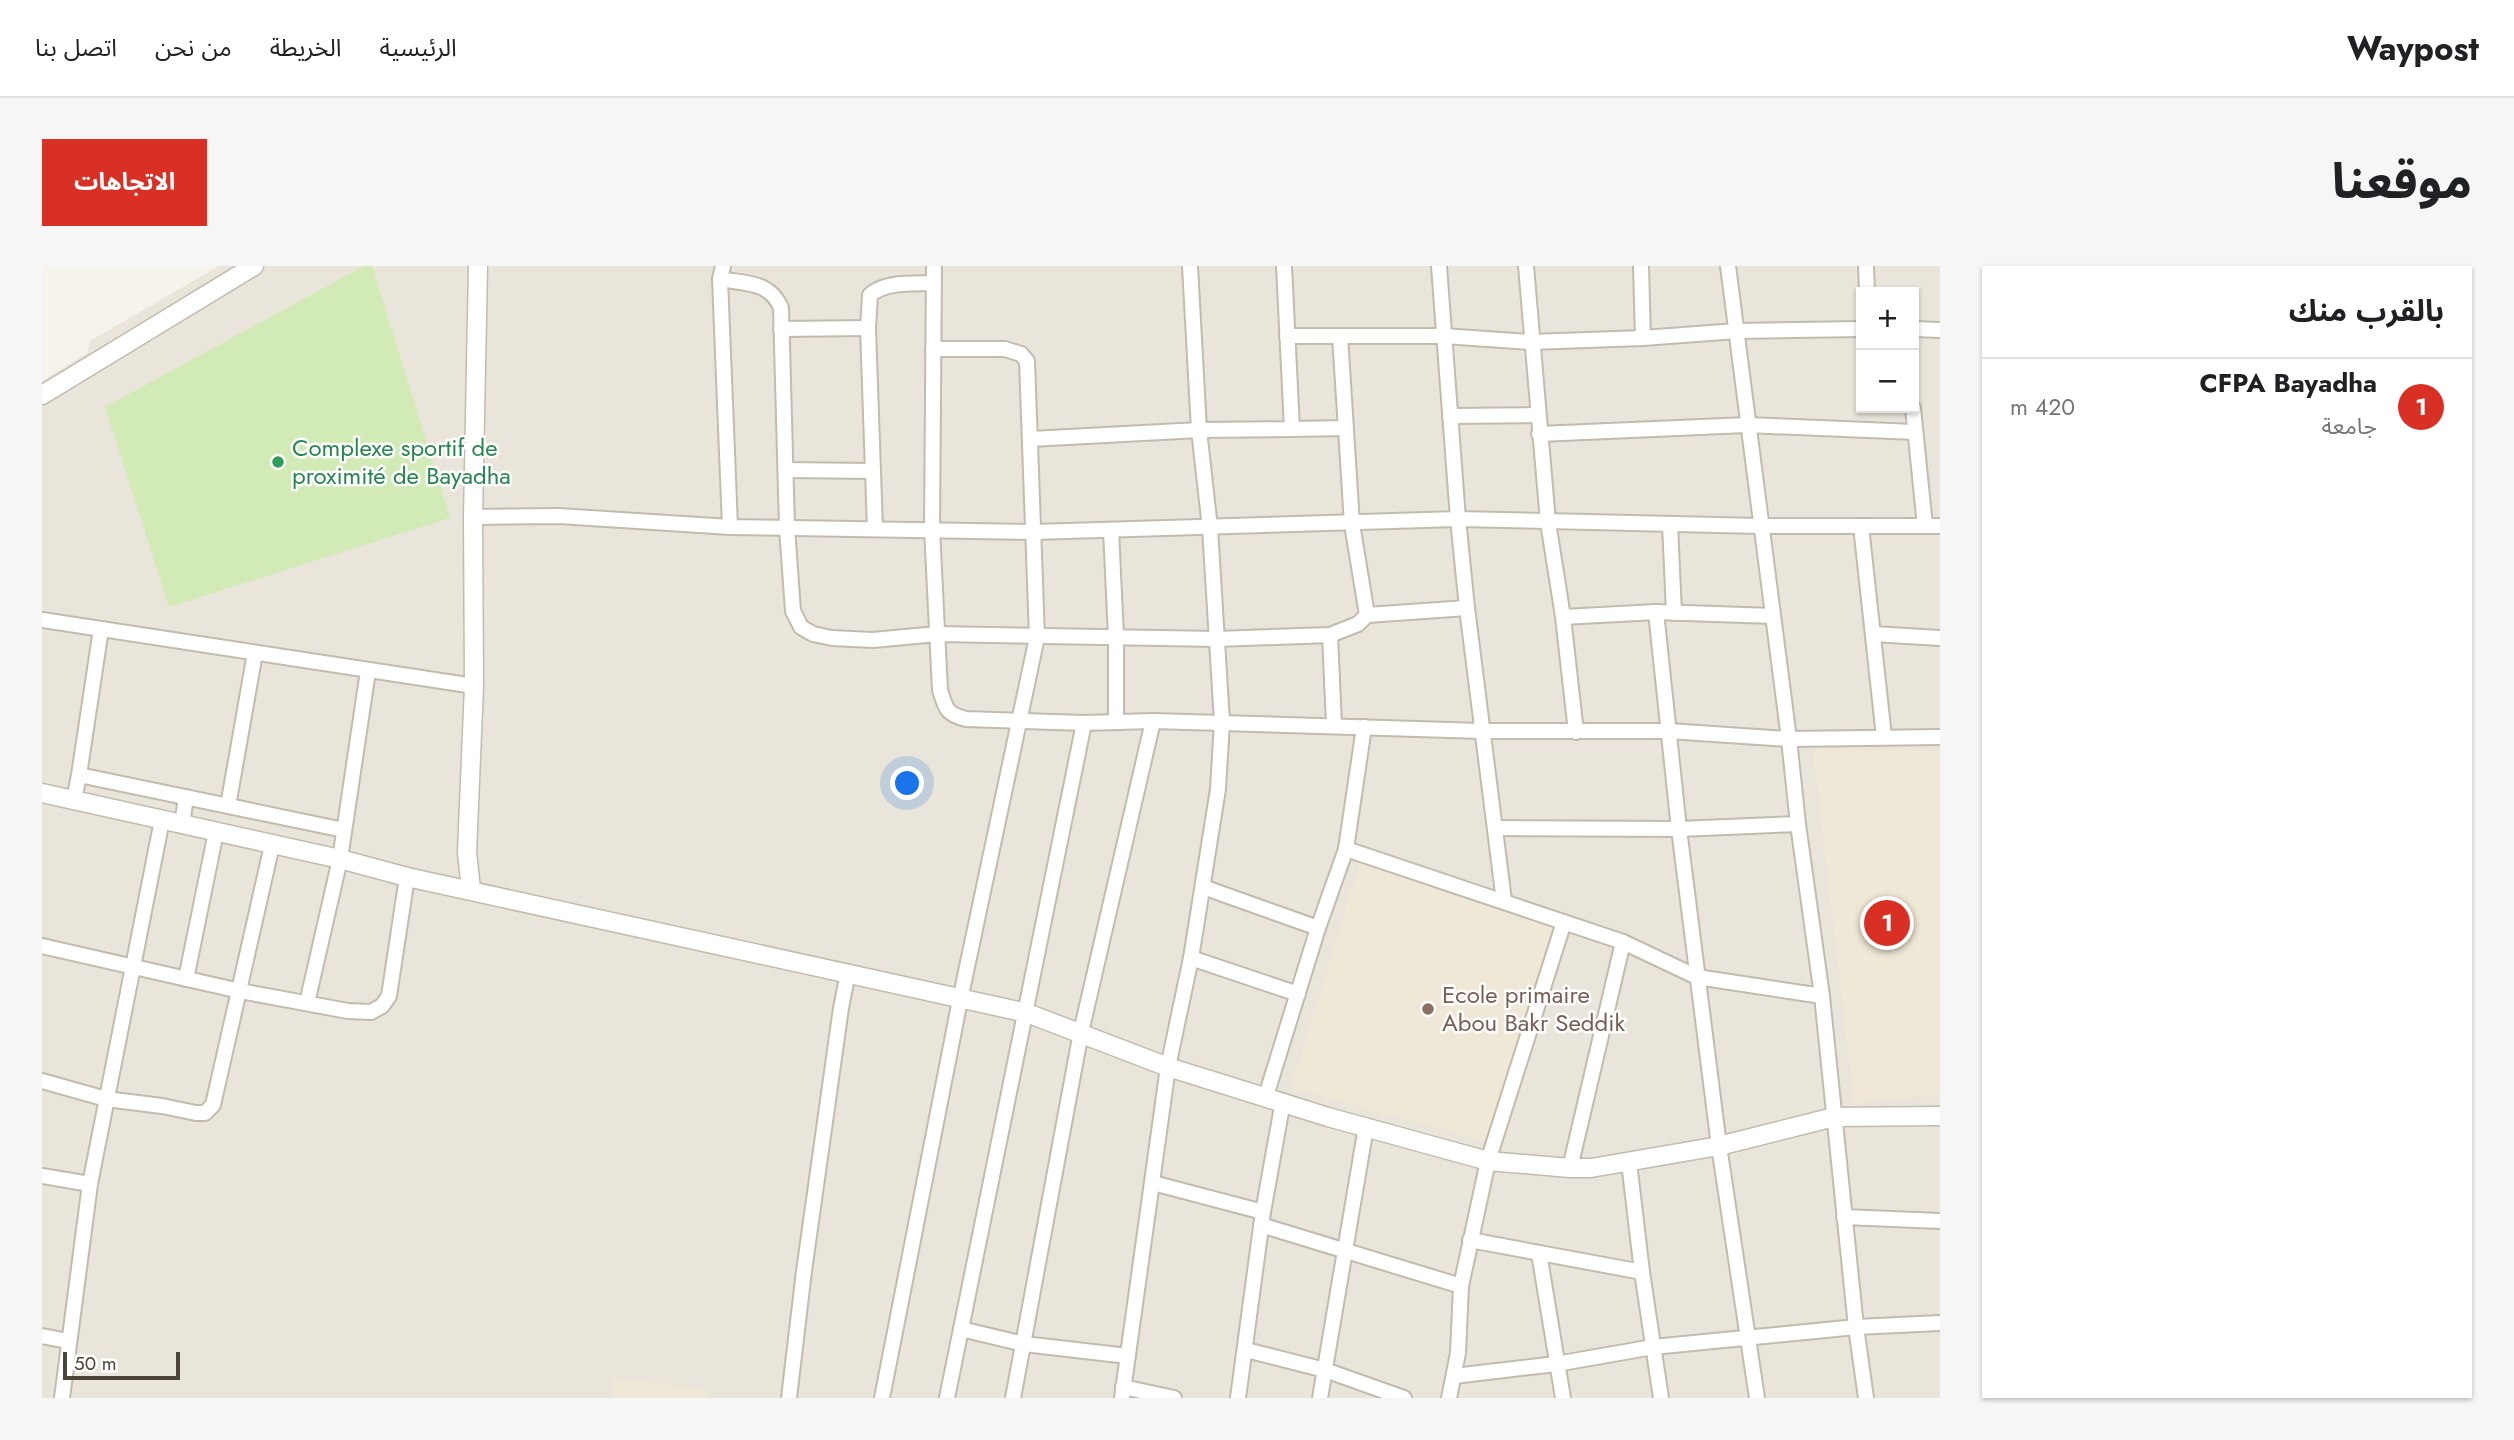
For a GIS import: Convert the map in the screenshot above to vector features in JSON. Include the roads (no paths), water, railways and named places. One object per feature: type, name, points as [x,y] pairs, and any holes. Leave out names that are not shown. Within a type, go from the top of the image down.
[{"type":"street","points":[[42,395],[254,266]]},
{"type":"street","points":[[471,890],[467,852],[474,686],[473,517],[478,266]]},
{"type":"street","points":[[934,266],[932,529],[940,690],[946,709],[953,716],[966,719],[1084,723],[1153,721],[1576,732],[1669,731],[1789,739],[1940,737]]},
{"type":"street","points":[[1174,1398],[1123,1393],[1168,1067],[1191,958],[1218,789],[1222,722],[1210,528],[1199,430],[1190,266]]},
{"type":"street","points":[[1284,266],[1292,429]]},
{"type":"street","points":[[1439,266],[1467,608],[1504,901]]},
{"type":"street","points":[[1526,266],[1548,522],[1563,617],[1576,732]]},
{"type":"street","points":[[1641,266],[1643,338]]},
{"type":"street","points":[[1728,266],[1822,996],[1856,1327],[1866,1398]]},
{"type":"street","points":[[1866,266],[1867,287]]},
{"type":"street","points":[[730,527],[721,273],[757,285],[775,295],[781,308],[787,528],[793,611],[801,626],[813,634],[873,640],[937,634],[1217,639],[1330,635],[1358,624],[1367,615],[1467,608]]},
{"type":"street","points":[[876,529],[868,328],[870,295],[878,289],[934,283]]},
{"type":"street","points":[[782,329],[868,328]]},
{"type":"street","points":[[1287,336],[1444,335],[1531,342],[1737,331],[1856,329]]},
{"type":"street","points":[[1919,330],[1940,330]]},
{"type":"street","points":[[1340,336],[1352,524],[1367,615]]},
{"type":"street","points":[[882,1398],[961,999],[1037,637],[1027,361],[1021,354],[1005,349],[933,349]]},
{"type":"street","points":[[1913,413],[1925,526]]},
{"type":"street","points":[[1450,416],[1538,415]]},
{"type":"street","points":[[1539,434],[1747,425],[1915,432]]},
{"type":"street","points":[[1031,439],[1199,430],[1346,428]]},
{"type":"street","points":[[786,470],[873,471]]},
{"type":"street","points":[[473,517],[559,516],[730,527],[1034,532],[1458,519],[1761,526],[1940,526]]},
{"type":"street","points":[[1670,524],[1674,613]]},
{"type":"street","points":[[1861,526],[1884,737]]},
{"type":"street","points":[[1111,530],[1116,637],[1116,722]]},
{"type":"street","points":[[1563,617],[1656,612],[1773,616]]},
{"type":"street","points":[[1656,612],[1697,977],[1757,1398]]},
{"type":"street","points":[[42,620],[474,686]]},
{"type":"street","points":[[74,800],[101,629]]},
{"type":"street","points":[[1873,634],[1940,638]]},
{"type":"street","points":[[1330,635],[1334,725]]},
{"type":"street","points":[[228,806],[255,653]]},
{"type":"street","points":[[307,1003],[340,859],[368,671]]},
{"type":"street","points":[[1013,1398],[1081,1032],[1153,721]]},
{"type":"street","points":[[947,1398],[1084,723]]},
{"type":"street","points":[[1238,1398],[1262,1219],[1274,1099],[1298,993],[1346,849],[1364,726]]},
{"type":"street","points":[[79,775],[344,830]]},
{"type":"street","points":[[42,793],[340,859],[407,877],[1027,1013],[1168,1067],[1488,1161],[1570,1168],[1629,1162],[1719,1146],[1834,1117],[1940,1116]]},
{"type":"street","points":[[182,825],[186,797]]},
{"type":"street","points":[[62,1398],[90,1184],[162,820]]},
{"type":"street","points":[[1495,828],[1679,829],[1798,824]]},
{"type":"street","points":[[186,979],[216,832]]},
{"type":"street","points":[[42,1081],[106,1099],[196,1113],[205,1113],[213,1105],[272,845]]},
{"type":"street","points":[[1346,849],[1623,942],[1697,977],[1822,996]]},
{"type":"street","points":[[42,946],[240,991],[348,1011],[370,1012],[382,1006],[389,996],[407,877]]},
{"type":"street","points":[[1203,887],[1318,928]]},
{"type":"street","points":[[1449,1398],[1458,1353],[1461,1286],[1488,1161],[1564,922]]},
{"type":"street","points":[[1570,1168],[1623,942]]},
{"type":"street","points":[[1191,958],[1298,993]]},
{"type":"street","points":[[789,1398],[804,1271],[848,973]]},
{"type":"street","points":[[1320,1398],[1366,1127]]},
{"type":"street","points":[[1629,1162],[1661,1398]]},
{"type":"street","points":[[42,1176],[90,1184]]},
{"type":"street","points":[[1153,1183],[1461,1286]]},
{"type":"street","points":[[1844,1217],[1940,1221]]},
{"type":"street","points":[[1470,1240],[1642,1272]]},
{"type":"street","points":[[1539,1253],[1563,1398]]},
{"type":"street","points":[[1454,1376],[1556,1364],[1653,1347],[1856,1327],[1940,1323]]},
{"type":"street","points":[[961,1329],[1024,1344],[1128,1356]]},
{"type":"street","points":[[42,1336],[68,1341]]},
{"type":"street","points":[[1246,1350],[1325,1370],[1404,1398]]},
{"type":"place","name":"Complexe sportif de proximité de Bayadha","points":[[278,462]]},
{"type":"place","name":"CFPA Bayadha","points":[[1887,923]]},
{"type":"place","name":"Ecole primaire Abou Bakr Seddik","points":[[1428,1009]]}]
